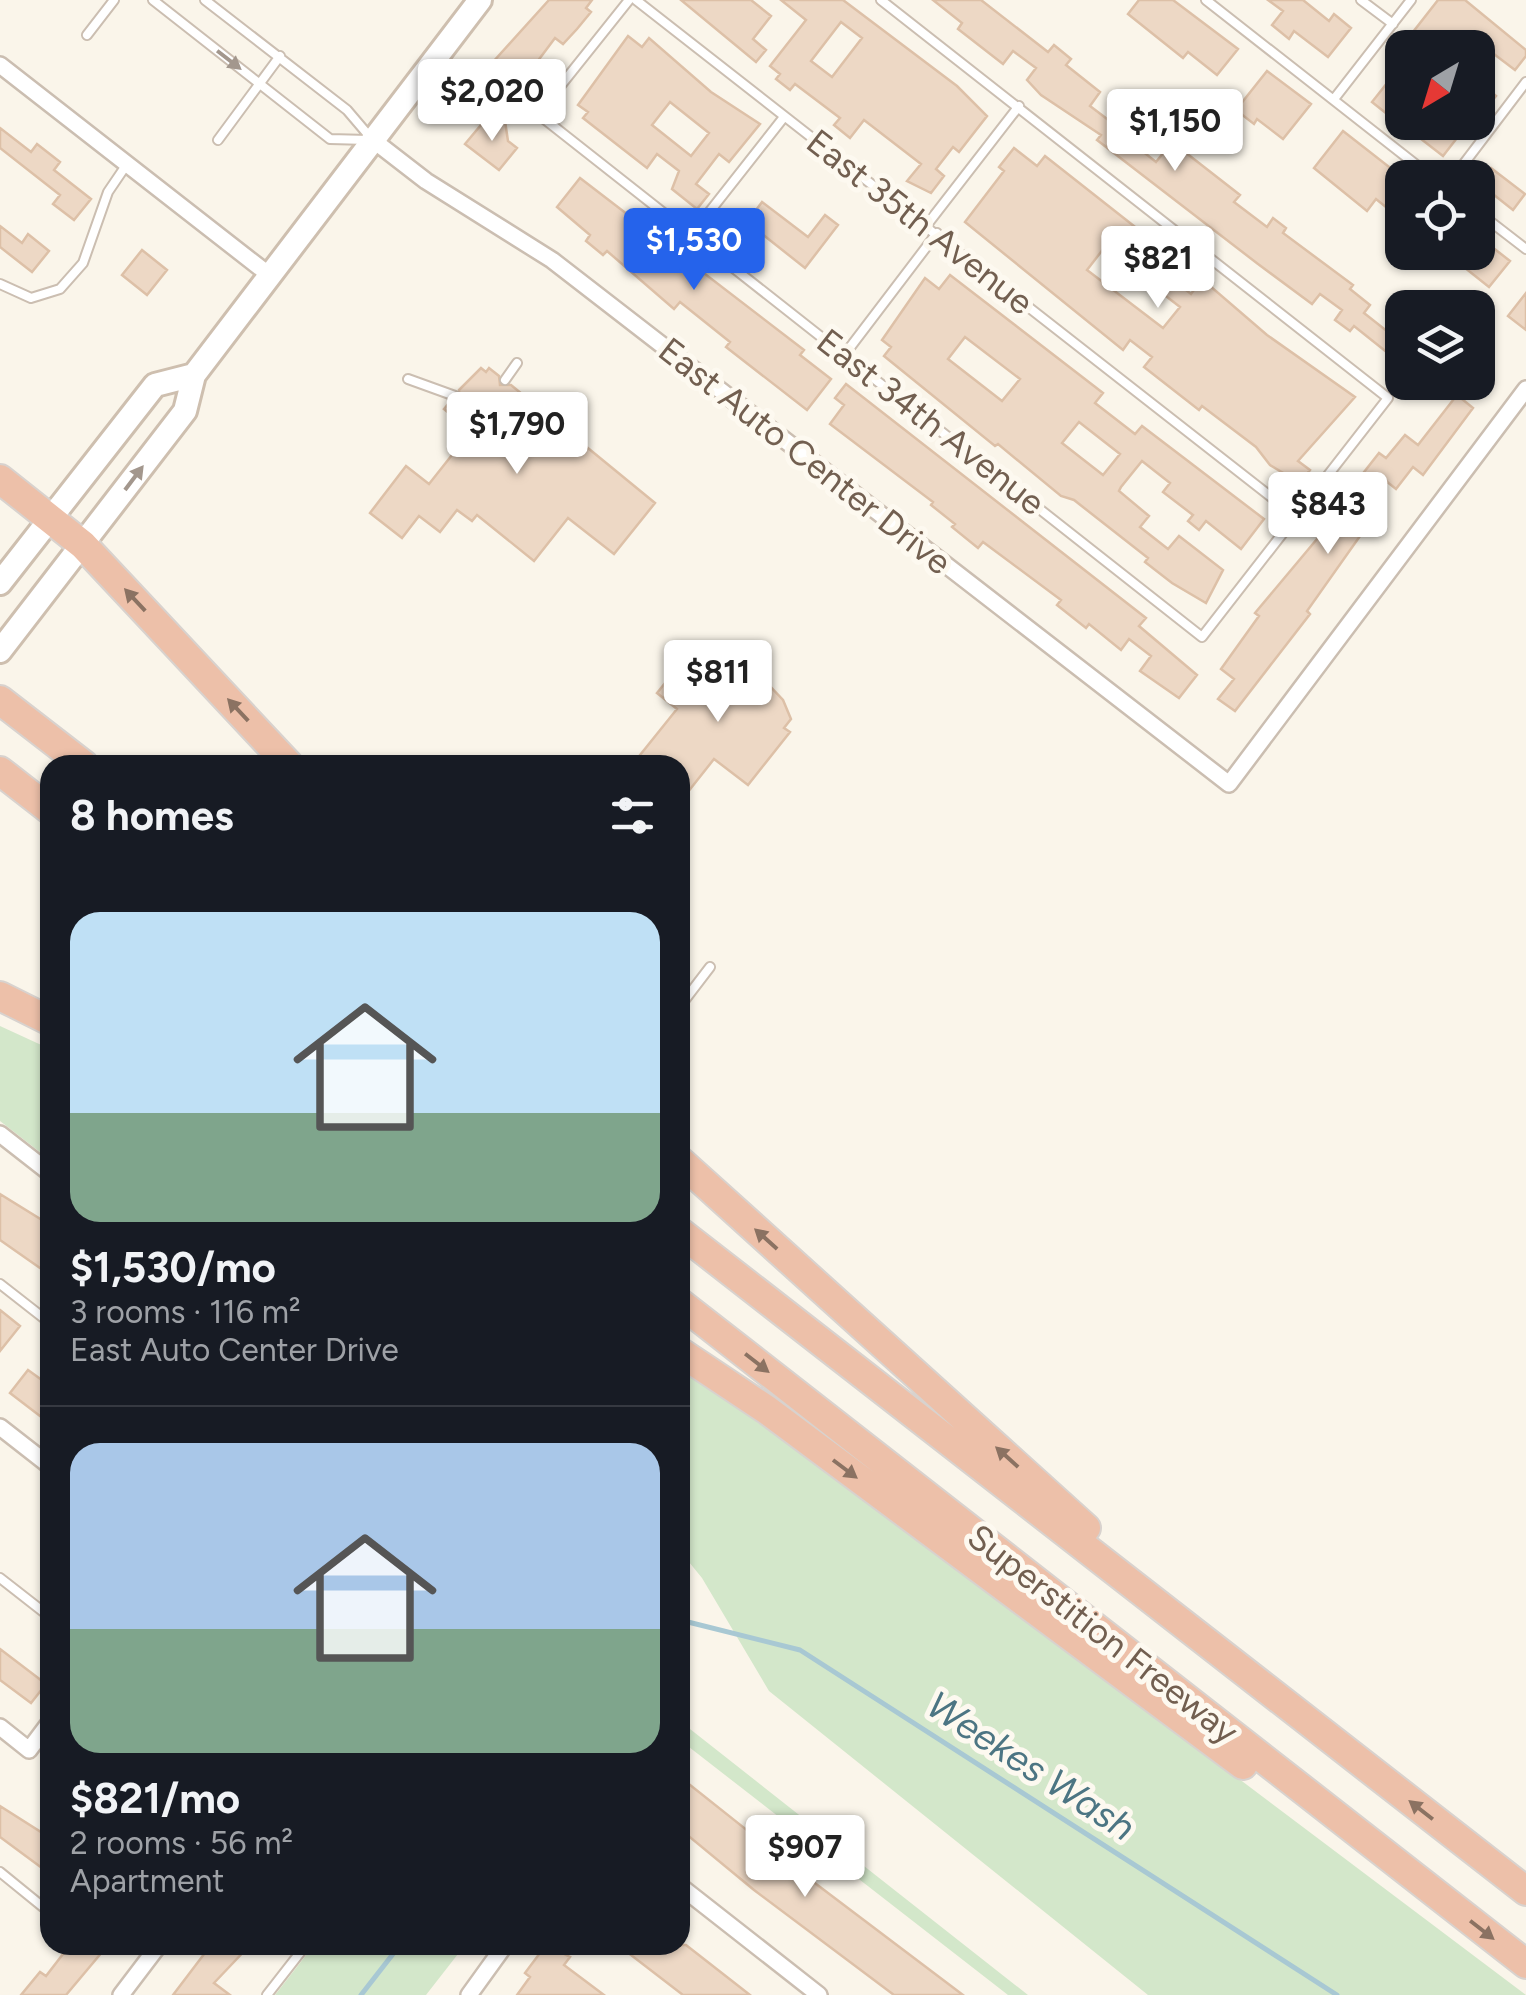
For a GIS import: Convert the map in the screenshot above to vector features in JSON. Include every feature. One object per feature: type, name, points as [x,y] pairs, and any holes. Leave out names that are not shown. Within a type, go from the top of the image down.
[{"type":"highway","points":[[0,480],[83,545],[281,755]]},
{"type":"highway","points":[[0,700],[71,755]]},
{"type":"highway","points":[[0,771],[40,802]]},
{"type":"highway","points":[[0,996],[40,1016]]},
{"type":"highway","points":[[690,1170],[1088,1530],[1206,1643]]},
{"type":"highway","name":"Superstition Freeway","points":[[690,1240],[1526,1891]]},
{"type":"highway","name":"Superstition Freeway","points":[[690,1311],[1526,1964]]},
{"type":"highway","points":[[690,1359],[767,1410],[1210,1742],[1444,1901]]},
{"type":"main road","points":[[0,651],[186,412],[194,375],[268,274],[480,0]]},
{"type":"main road","points":[[0,583],[154,385],[194,375]]},
{"type":"street","points":[[0,65],[268,274]]},
{"type":"street","name":"East Auto Center Drive","points":[[373,140],[426,182],[552,260],[1229,784],[1526,390]]},
{"type":"street","points":[[0,1134],[40,1165]]},
{"type":"street","points":[[0,1427],[40,1458]]},
{"type":"street","points":[[0,1727],[29,1750],[40,1735]]},
{"type":"street","points":[[690,1894],[819,1995]]},
{"type":"street","points":[[120,1995],[151,1955]]},
{"type":"street","points":[[468,1995],[498,1955]]},
{"type":"lane","points":[[86,35],[114,0]]},
{"type":"lane","points":[[153,0],[330,139],[373,140]]},
{"type":"lane","points":[[205,0],[346,110],[373,140]]},
{"type":"lane","name":"East 35th Avenue","points":[[633,0],[1298,518]]},
{"type":"lane","name":"East 34th Avenue","points":[[633,0],[538,114],[1202,637],[1298,518]]},
{"type":"lane","points":[[881,0],[1388,398],[1298,518]]},
{"type":"lane","points":[[1206,0],[1411,160]]},
{"type":"lane","points":[[1361,0],[1392,24]]},
{"type":"lane","points":[[1334,100],[1411,0]]},
{"type":"lane","points":[[218,140],[280,56]]},
{"type":"lane","points":[[1467,160],[1526,82]]},
{"type":"lane","points":[[926,226],[1019,106]]},
{"type":"lane","points":[[692,234],[784,117]]},
{"type":"lane","points":[[0,284],[31,298],[60,290],[83,263],[108,192],[128,164]]},
{"type":"lane","points":[[1495,225],[1526,249]]},
{"type":"lane","points":[[845,354],[937,234]]},
{"type":"lane","points":[[505,380],[517,364]]},
{"type":"lane","points":[[408,380],[454,396]]},
{"type":"lane","points":[[690,993],[710,967]]},
{"type":"lane","points":[[0,1284],[40,1315]]},
{"type":"lane","points":[[0,1578],[40,1609]]},
{"type":"lane","points":[[0,1872],[40,1904]]},
{"type":"lane","points":[[267,1995],[298,1955]]},
{"type":"green space","points":[[0,1026],[40,1044],[40,1152],[0,1121]]},
{"type":"green space","points":[[690,1373],[967,1574],[1526,1995],[1148,1995],[769,1691],[690,1563]]},
{"type":"green space","points":[[690,1729],[1028,1995],[1008,1995],[690,1748]]},
{"type":"green space","points":[[306,1955],[457,1955],[426,1995],[275,1995]]},
{"type":"building","points":[[549,0],[592,0],[586,8],[591,12],[563,44],[555,38],[537,62],[546,68],[528,91],[492,63]]},
{"type":"building","points":[[681,0],[751,0],[771,16],[753,39],[766,50],[756,62]]},
{"type":"building","points":[[781,0],[843,0],[957,86],[987,116],[959,152],[953,147],[936,169],[944,176],[931,193],[907,181],[921,164],[864,120],[850,138],[834,125],[840,118],[795,84],[790,90],[776,79],[780,74],[770,66],[806,20]],"holes":[[[841,22],[862,38],[832,77],[811,61]]]},
{"type":"building","points":[[933,0],[981,0],[1048,52],[1054,45],[1071,59],[1066,65],[1100,92],[1090,106],[1111,122],[1126,104],[1138,113],[1121,134],[1156,162],[1172,142],[1240,195],[1234,202],[1267,227],[1273,218],[1286,228],[1283,233],[1353,285],[1350,289],[1370,305],[1364,313],[1385,330],[1385,351],[1354,326],[1350,331],[1335,320],[1342,310],[1320,294],[1312,304],[1097,140],[1101,135],[1041,95],[1027,80],[1036,68],[1013,51],[1003,64],[958,29],[962,23]]},
{"type":"building","points":[[1139,0],[1173,0],[1238,49],[1217,75],[1188,52],[1183,58],[1128,14]]},
{"type":"building","points":[[1268,0],[1303,0],[1329,21],[1334,14],[1351,28],[1328,57],[1294,31],[1289,39],[1272,25],[1283,11]]},
{"type":"building","points":[[1438,0],[1465,0],[1526,50],[1526,56],[1515,70],[1495,55],[1495,30],[1415,30]]},
{"type":"building","points":[[628,36],[642,47],[649,38],[711,92],[760,124],[729,162],[719,154],[696,184],[709,194],[697,209],[672,189],[679,171],[657,154],[647,168],[583,118],[588,112],[578,105]],"holes":[[[670,102],[709,133],[691,156],[652,125]]]},
{"type":"building","points":[[1267,71],[1311,104],[1283,139],[1257,119],[1254,124],[1236,110]]},
{"type":"building","points":[[1385,86],[1385,112],[1372,102]]},
{"type":"building","points":[[505,121],[508,141],[517,148],[499,170],[465,144],[481,125]]},
{"type":"building","points":[[0,128],[31,152],[37,144],[60,162],[54,170],[91,199],[74,220],[53,204],[60,195],[0,148]]},
{"type":"building","points":[[1343,131],[1385,164],[1385,206],[1376,199],[1367,211],[1314,168]]},
{"type":"building","points":[[1422,140],[1455,140],[1443,156]]},
{"type":"building","points":[[1014,148],[1037,166],[1045,156],[1158,245],[1147,259],[1191,294],[1202,279],[1267,335],[1355,397],[1298,461],[1310,470],[1300,483],[1270,465],[1256,447],[1202,406],[1199,410],[1144,367],[1152,357],[1130,340],[1123,350],[965,222],[1004,171],[999,167]],"holes":[[[1104,248],[1180,307],[1163,328],[1087,270]]]},
{"type":"building","points":[[1495,171],[1525,194],[1513,210],[1495,196]]},
{"type":"building","points":[[580,178],[804,350],[800,355],[831,379],[807,410],[726,347],[730,342],[680,302],[674,309],[607,251],[603,255],[586,241],[590,235],[557,207]]},
{"type":"building","points":[[762,202],[808,237],[825,215],[838,225],[805,268],[747,222]]},
{"type":"building","points":[[0,226],[22,243],[28,234],[49,251],[32,272],[0,247]]},
{"type":"building","points":[[1495,249],[1510,261],[1489,287],[1468,270],[1495,270]]},
{"type":"building","points":[[142,250],[167,270],[147,295],[122,275]]},
{"type":"building","points":[[950,275],[1103,393],[1095,403],[1135,434],[1142,426],[1264,519],[1241,549],[1206,521],[1199,530],[1188,521],[1193,515],[1163,492],[1170,483],[1142,461],[1121,487],[1119,491],[1149,516],[1140,527],[1168,549],[1179,536],[1223,570],[1206,603],[1172,583],[1145,562],[1148,558],[1074,500],[1061,496],[998,444],[995,446],[884,356],[891,347],[882,340],[925,278],[939,289]],"holes":[[[965,337],[1020,379],[1002,401],[948,359]],[[1079,422],[1120,454],[1103,475],[1062,443]]]},
{"type":"building","points":[[1526,293],[1526,330],[1508,316]]},
{"type":"building","points":[[481,368],[486,372],[489,368],[499,376],[500,385],[511,385],[655,503],[614,554],[568,518],[534,561],[477,515],[472,521],[457,510],[440,532],[419,516],[402,538],[370,513],[406,466],[429,484],[471,431],[444,409],[450,402],[460,401],[459,390]]},
{"type":"building","points":[[846,384],[1146,618],[1139,626],[1197,675],[1179,698],[1140,671],[1151,656],[1129,639],[1121,650],[1089,624],[1086,628],[1057,605],[1061,600],[983,542],[978,548],[952,527],[955,524],[931,505],[933,502],[830,424],[844,405],[835,398]]},
{"type":"building","points":[[1453,400],[1463,400],[1473,408],[1423,475],[1413,467],[1396,489],[1381,477],[1363,501],[1377,512],[1307,611],[1310,614],[1235,711],[1218,699],[1234,679],[1221,669],[1259,616],[1255,613],[1343,508],[1339,504],[1379,453],[1386,458],[1405,435],[1418,445]]},
{"type":"building","points":[[720,664],[742,667],[765,681],[783,700],[791,719],[784,728],[790,732],[748,785],[714,759],[690,789],[690,755],[640,755],[677,709],[657,693],[678,667],[698,682],[709,668],[713,672]]},
{"type":"building","points":[[0,1194],[40,1219],[40,1268],[0,1240]]},
{"type":"building","points":[[0,1310],[20,1326],[0,1351]]},
{"type":"building","points":[[28,1370],[40,1379],[40,1416],[10,1393]]},
{"type":"building","points":[[0,1649],[40,1679],[40,1692],[31,1703],[0,1680]]},
{"type":"building","points":[[690,1785],[963,1995],[894,1995],[690,1837]]},
{"type":"building","points":[[0,1806],[40,1831],[40,1867],[0,1837]]},
{"type":"building","points":[[690,1948],[750,1995],[683,1995],[631,1955],[690,1955]]},
{"type":"building","points":[[62,1955],[100,1955],[66,1995],[21,1995],[40,1972],[46,1976]]},
{"type":"building","points":[[203,1955],[241,1955],[214,1983],[230,1995],[173,1995]]},
{"type":"building","points":[[538,1955],[566,1955],[570,1957],[564,1965],[604,1995],[517,1995],[530,1977],[525,1973]]},
{"type":"waterway","name":"Weekes Wash","points":[[690,1622],[800,1650],[1337,1995]]},
{"type":"waterway","name":"Weekes Wash","points":[[361,1995],[392,1955]]}]
